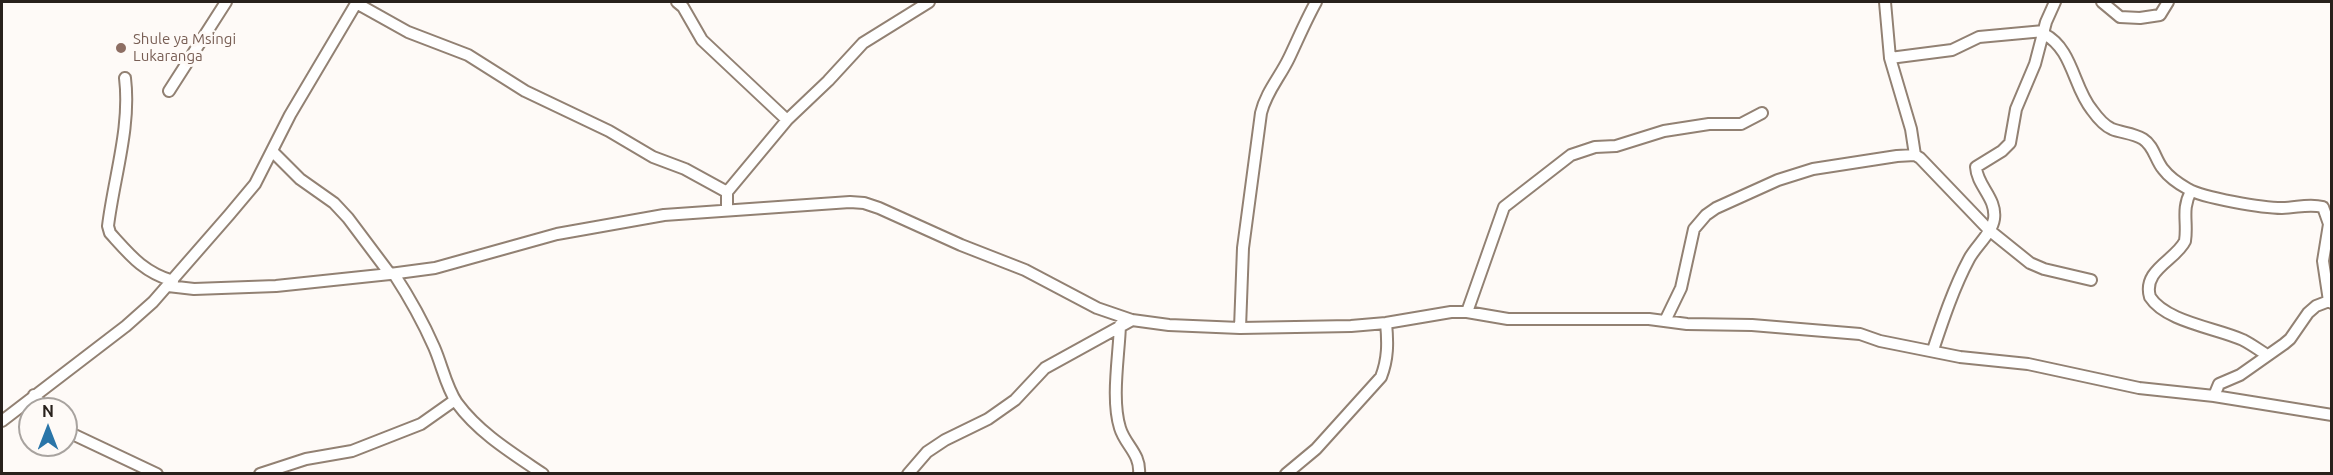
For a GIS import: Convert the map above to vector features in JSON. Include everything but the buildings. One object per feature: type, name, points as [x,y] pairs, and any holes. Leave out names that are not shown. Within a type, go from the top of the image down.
[{"type":"street","points":[[169,91],[226,2]]},
{"type":"street","points":[[677,2],[683,7],[702,40],[787,120]]},
{"type":"street","points":[[727,209],[727,192],[787,120],[863,43],[929,2]]},
{"type":"street","points":[[1240,328],[1243,248],[1264,98],[1289,58],[1316,2]]},
{"type":"street","points":[[1885,2],[1890,58],[1911,129],[1915,155]]},
{"type":"street","points":[[1933,350],[1942,322],[1969,259],[1994,221],[1994,208],[1977,175],[1976,167],[2002,151],[2010,143],[2014,115],[2035,64],[2055,2]]},
{"type":"street","points":[[2102,2],[2120,17],[2140,18],[2160,15],[2168,2]]},
{"type":"street","points":[[2,421],[126,326],[170,284],[255,184],[290,115],[352,5],[408,32],[468,55],[525,91],[727,192]]},
{"type":"street","points":[[1890,58],[1952,50],[1979,37],[2044,33],[2061,49],[2091,109],[2112,129],[2144,140],[2153,150],[2162,169],[2191,192],[2257,206],[2284,208],[2308,204],[2323,207],[2329,224],[2323,261],[2330,302],[2316,306],[2308,313],[2290,339],[2240,375],[2219,384],[2214,396]]},
{"type":"street","points":[[124,78],[127,94],[108,226],[110,233],[154,275],[170,284],[194,289],[276,286],[435,268],[556,234],[664,214],[830,203],[864,203],[1025,270],[1097,308],[1132,320],[1169,325],[1240,328],[1386,323],[1451,312],[1467,312],[1508,319],[1665,321],[1860,334],[1880,341],[1960,357],[2052,368],[2147,389],[2214,396],[2331,415]]},
{"type":"street","points":[[1467,312],[1504,207],[1571,155],[1595,147],[1616,146],[1664,131],[1709,124],[1741,124],[1762,113]]},
{"type":"street","points":[[273,152],[300,179],[334,203],[392,274],[408,296],[433,345],[455,400],[484,433],[543,474]]},
{"type":"street","points":[[1665,321],[1681,288],[1694,229],[1706,215],[1716,208],[1778,180],[1813,169],[1897,156],[1915,155],[1920,158],[1989,230],[2030,263],[2044,269],[2091,279]]},
{"type":"street","points":[[2191,192],[2186,200],[2185,241],[2155,273],[2148,292],[2150,297],[2164,310],[2176,316],[2244,340],[2267,355]]},
{"type":"street","points":[[908,474],[927,452],[945,440],[988,419],[1015,400],[1045,368],[1132,320]]},
{"type":"street","points":[[1286,474],[1316,449],[1381,377],[1386,365],[1388,347],[1386,323]]},
{"type":"street","points":[[1120,325],[1116,388],[1118,418],[1126,440],[1139,459],[1139,474]]},
{"type":"street","points":[[260,474],[306,459],[352,451],[421,424],[455,400]]},
{"type":"street","points":[[78,437],[157,474]]},
{"type":"place","name":"Shule ya Msingi Lukaranga","points":[[121,48]]}]
